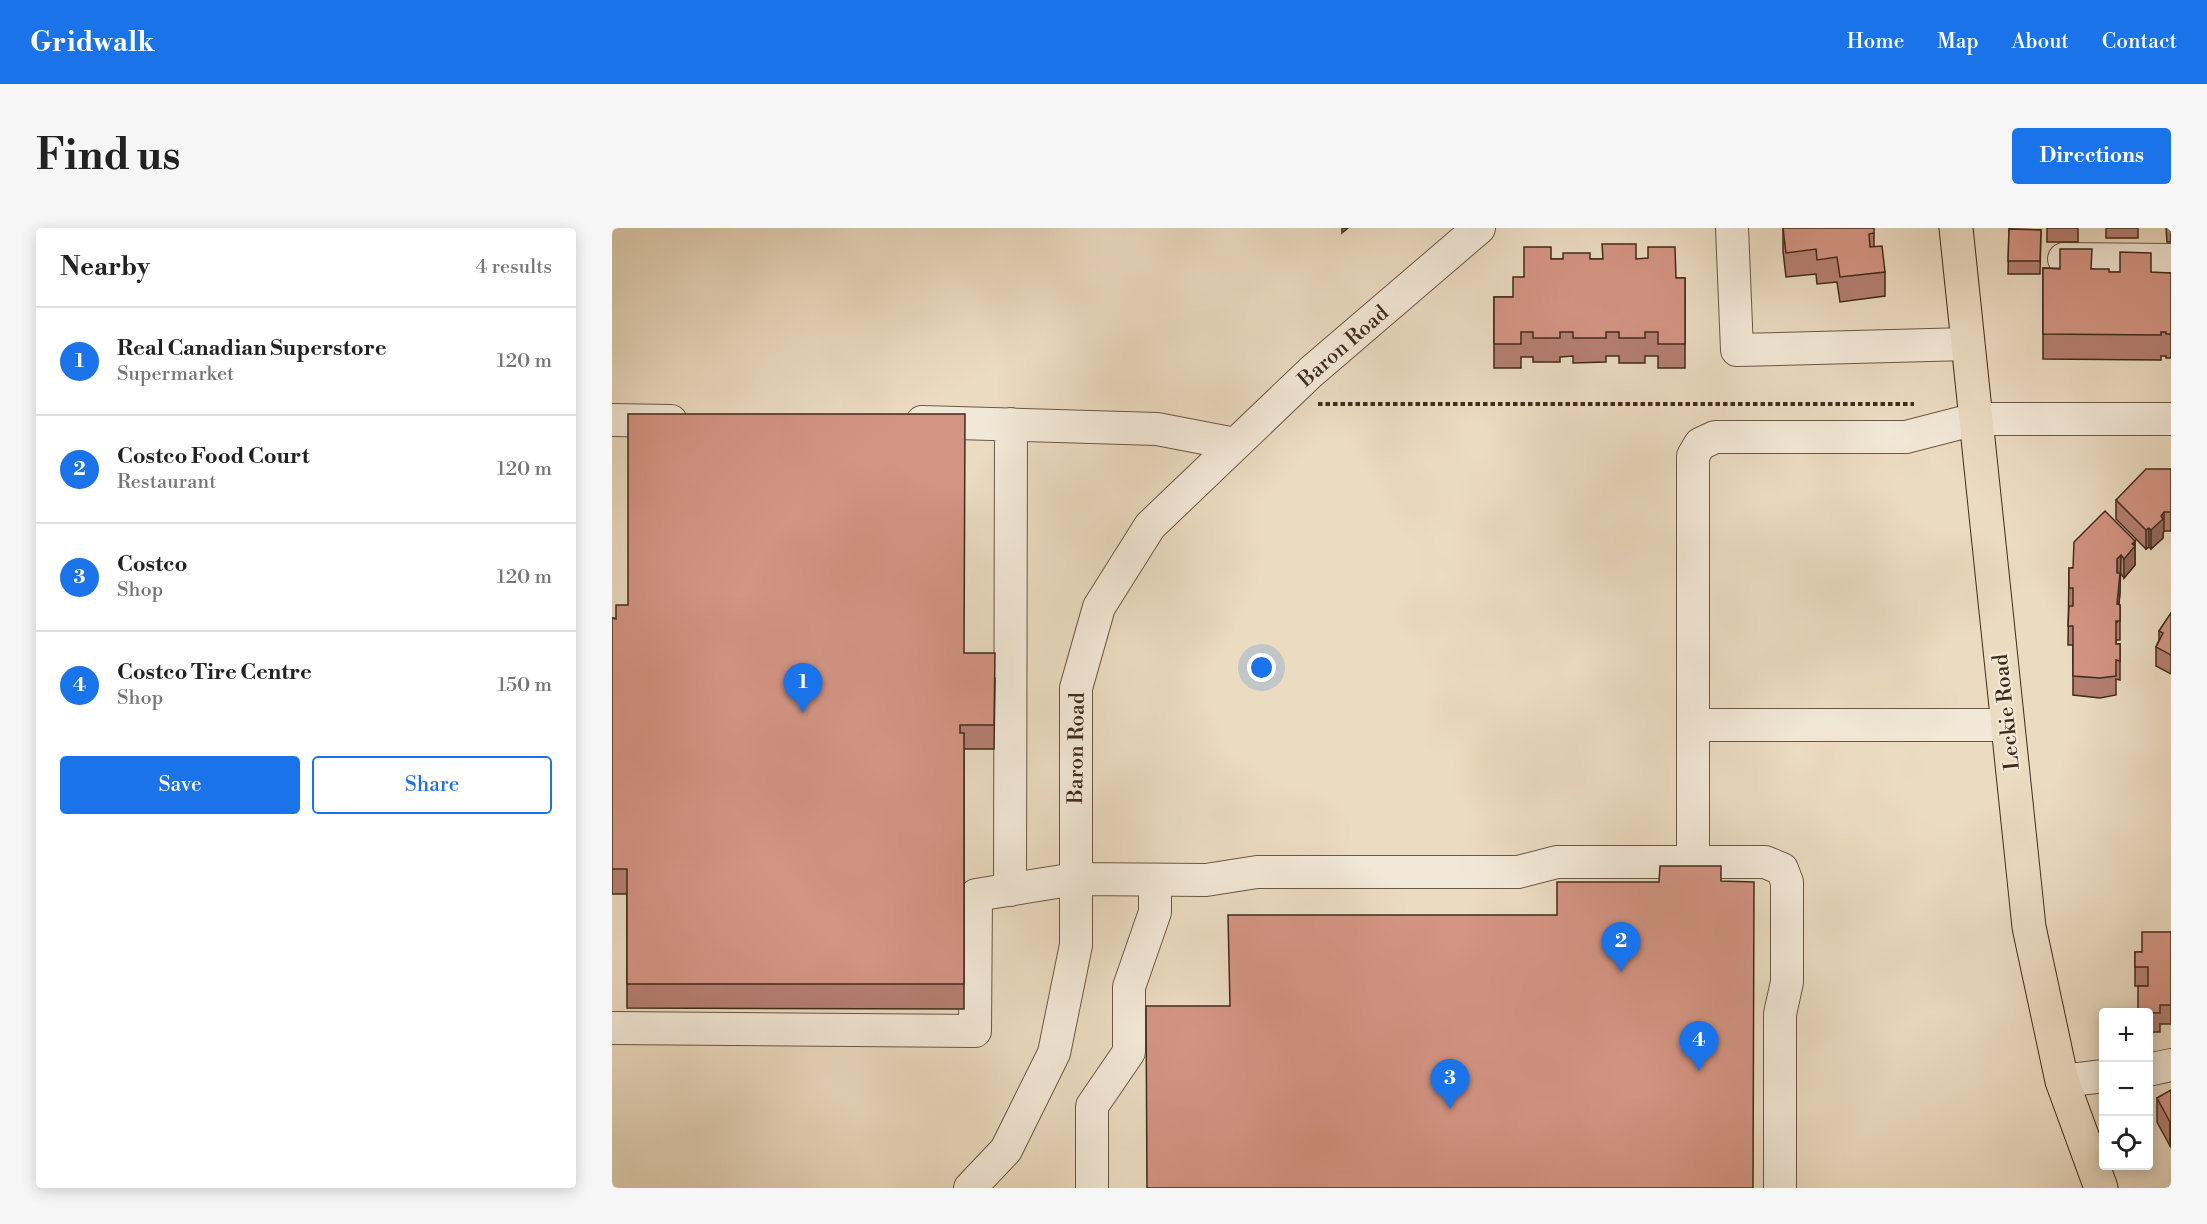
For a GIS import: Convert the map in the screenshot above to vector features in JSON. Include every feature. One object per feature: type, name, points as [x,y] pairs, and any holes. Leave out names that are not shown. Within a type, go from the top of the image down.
[{"type":"main road","name":"Leckie Road","points":[[1956,228],[2029,927],[2062,1081],[2101,1188]]},
{"type":"street","name":"Baron Road","points":[[970,1188],[1006,1150],[1054,1053],[1076,945],[1076,688],[1100,607],[1150,526],[1276,405],[1479,228]]},
{"type":"street","points":[[1732,228],[1737,350],[1968,344]]},
{"type":"street","points":[[2064,259],[2171,260]]},
{"type":"street","points":[[1693,862],[1693,456],[1700,444],[1715,437],[1906,437],[1976,419],[2171,419]]},
{"type":"street","points":[[612,420],[704,421]]},
{"type":"street","points":[[893,422],[1157,429],[1234,444]]},
{"type":"street","points":[[1010,890],[1011,424]]},
{"type":"street","points":[[1693,725],[2008,725]]},
{"type":"street","points":[[612,1029],[975,1030],[976,895],[1075,879],[1206,880],[1257,872],[1518,872],[1557,862],[1765,862],[1782,869],[1787,882],[1787,982],[1780,1014],[1780,1188]]},
{"type":"street","points":[[1092,1188],[1092,1106],[1129,1052],[1129,987],[1155,912],[1155,880]]},
{"type":"street","points":[[2153,1069],[2171,1065]]},
{"type":"street","points":[[2062,1081],[2099,1076]]},
{"type":"path","points":[[1276,405],[1916,404],[1918,434]]},
{"type":"building","points":[[1783,228],[1874,228],[1874,233],[1869,234],[1870,247],[1882,246],[1885,272],[1840,277],[1837,257],[1817,260],[1816,249],[1786,253]]},
{"type":"building","points":[[2009,229],[2041,230],[2040,261],[2008,261]]},
{"type":"building","points":[[1602,244],[1636,244],[1636,259],[1648,258],[1648,247],[1675,247],[1676,278],[1685,278],[1685,344],[1658,344],[1658,332],[1645,332],[1645,338],[1619,338],[1619,332],[1606,332],[1606,338],[1573,338],[1573,332],[1560,332],[1560,338],[1533,338],[1533,332],[1521,332],[1521,344],[1494,344],[1494,297],[1513,297],[1513,277],[1524,277],[1524,247],[1551,247],[1551,259],[1563,259],[1563,253],[1590,253],[1590,259],[1603,259]]},
{"type":"building","points":[[2060,249],[2092,249],[2091,269],[2109,269],[2109,272],[2120,272],[2120,252],[2151,253],[2151,272],[2171,273],[2171,334],[2161,332],[2161,335],[2043,334],[2043,268],[2060,269]]},
{"type":"building","points":[[628,414],[965,414],[964,653],[995,653],[994,725],[960,725],[960,733],[964,733],[964,984],[627,984],[627,869],[612,869],[612,618],[616,619],[616,605],[628,605]]},
{"type":"building","points":[[2146,469],[2171,469],[2171,512],[2164,512],[2161,516],[2163,519],[2151,530],[2149,528],[2146,530],[2116,500]]},
{"type":"building","points":[[2105,511],[2135,541],[2132,544],[2135,546],[2124,559],[2121,555],[2117,559],[2117,573],[2120,573],[2117,604],[2120,605],[2120,621],[2116,621],[2116,644],[2120,644],[2120,661],[2116,660],[2116,676],[2100,678],[2073,676],[2073,626],[2068,626],[2069,606],[2073,606],[2073,588],[2069,588],[2069,568],[2073,568],[2074,542]]},
{"type":"building","points":[[2171,613],[2171,655],[2156,647],[2163,633],[2159,631]]},
{"type":"building","points":[[1660,866],[1721,866],[1721,881],[1754,882],[1753,1188],[1147,1188],[1146,1006],[1230,1006],[1228,915],[1557,915],[1557,882],[1659,882]]},
{"type":"building","points":[[2142,932],[2171,932],[2171,1005],[2160,1005],[2160,1013],[2153,1013],[2153,1008],[2138,1008],[2138,986],[2148,986],[2148,967],[2135,967],[2135,952],[2142,952]]},
{"type":"building","points":[[2171,1090],[2171,1121],[2170,1122],[2157,1098]]},
{"type":"place","name":"Real Canadian Superstore","points":[[803,713]]},
{"type":"place","name":"Costco Food Court","points":[[1621,972]]},
{"type":"place","name":"Costco Tire Centre","points":[[1699,1071]]},
{"type":"place","name":"Costco","points":[[1450,1109]]}]
